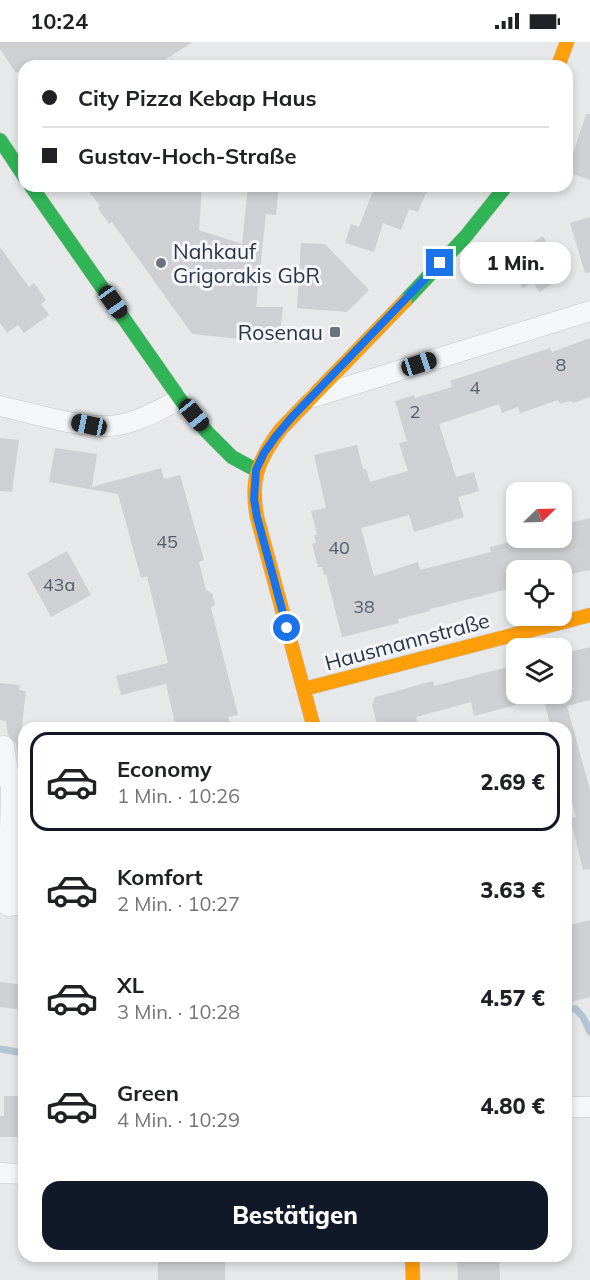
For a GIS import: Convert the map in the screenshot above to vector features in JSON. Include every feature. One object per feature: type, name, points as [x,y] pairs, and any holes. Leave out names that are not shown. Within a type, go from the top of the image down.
[{"type":"main road","points":[[560,60],[567,42]]},
{"type":"main road","points":[[0,140],[18,167]]},
{"type":"main road","points":[[35,192],[180,399],[207,432],[232,457],[256,470]]},
{"type":"main road","points":[[312,722],[257,517],[254,499],[256,470],[276,436],[440,263],[502,192]]},
{"type":"main road","name":"Hausmannstraße","points":[[304,689],[590,615]]},
{"type":"main road","points":[[412,1262],[413,1280]]},
{"type":"street","points":[[312,397],[590,311]]},
{"type":"street","points":[[0,406],[89,425],[112,426],[134,421],[180,399]]},
{"type":"street","points":[[4,746],[11,790],[8,906],[18,905]]},
{"type":"street","points":[[572,1107],[590,1107]]},
{"type":"street","points":[[0,1173],[18,1174]]},
{"type":"building","points":[[0,42],[193,42],[164,60],[18,60],[16,73],[0,49]]},
{"type":"building","points":[[586,114],[590,114],[590,180],[573,174],[573,154]]},
{"type":"building","points":[[90,192],[202,192],[199,230],[242,244],[247,192],[278,192],[276,215],[266,214],[256,307],[283,307],[279,343],[192,334],[112,222],[109,224],[98,208],[100,206]]},
{"type":"building","points":[[373,192],[426,192],[418,212],[409,209],[401,230],[383,223],[374,252],[345,243],[351,224],[359,227]]},
{"type":"building","points":[[590,217],[590,272],[585,273],[570,223]]},
{"type":"building","points":[[543,236],[567,275],[539,292],[533,282],[523,288],[512,269],[521,264],[515,254]]},
{"type":"building","points":[[301,243],[325,244],[369,290],[347,312],[297,308]]},
{"type":"building","points":[[0,247],[29,287],[34,283],[46,300],[41,304],[49,315],[24,333],[18,325],[7,333],[0,323]]},
{"type":"building","points":[[590,338],[590,397],[574,403],[570,401],[560,404],[558,400],[520,413],[518,407],[502,413],[499,404],[439,424],[456,477],[474,472],[479,491],[458,497],[464,517],[414,532],[409,515],[361,528],[374,576],[418,562],[420,570],[491,552],[490,547],[506,543],[506,548],[572,548],[572,522],[590,518],[590,570],[572,574],[572,560],[506,560],[506,590],[430,609],[430,611],[398,619],[399,623],[342,637],[326,574],[324,575],[322,567],[318,567],[312,544],[316,543],[314,535],[317,535],[311,511],[326,508],[314,455],[357,445],[363,469],[366,469],[370,482],[408,471],[399,443],[407,441],[395,401],[414,395],[415,398],[452,387],[450,381],[550,348],[552,352]]},
{"type":"building","points":[[0,438],[19,440],[12,492],[0,491]]},
{"type":"building","points":[[55,448],[97,454],[92,487],[161,468],[164,479],[180,475],[204,560],[199,562],[206,590],[212,593],[215,604],[211,608],[238,715],[228,717],[229,722],[175,722],[166,684],[121,695],[116,676],[168,663],[147,576],[141,578],[118,494],[49,482]]},
{"type":"building","points":[[67,551],[91,595],[51,617],[27,573]]},
{"type":"building","points":[[590,647],[590,700],[567,706],[571,722],[549,722],[545,704],[572,704],[572,651]]},
{"type":"building","points":[[506,668],[506,704],[516,705],[474,716],[471,702],[416,717],[417,722],[376,722],[372,705],[375,697],[433,681],[434,686]]},
{"type":"building","points":[[0,683],[20,685],[19,690],[26,691],[22,722],[18,722],[18,759],[16,744],[8,735],[6,721],[0,720]]},
{"type":"building","points":[[572,724],[590,790],[590,869],[583,870],[572,818],[576,817],[572,802]]},
{"type":"building","points":[[590,920],[590,997],[572,1002],[572,924]]},
{"type":"building","points":[[0,982],[18,984],[18,1009],[0,1007]]},
{"type":"building","points":[[4,1096],[18,1096],[18,1137],[0,1137],[0,1116],[4,1116]]},
{"type":"building","points":[[158,1262],[225,1262],[225,1280],[158,1280]]},
{"type":"building","points":[[457,1262],[499,1262],[500,1280],[458,1280]]},
{"type":"waterway","points":[[572,1009],[576,1009],[583,1017],[590,1032]]},
{"type":"waterway","points":[[0,1049],[18,1052]]},
{"type":"traffic: fast","points":[[0,140],[18,167]]},
{"type":"traffic: fast","points":[[35,192],[180,399],[207,432],[232,457],[256,470]]},
{"type":"traffic: fast","points":[[405,301],[466,236],[501,192]]},
{"type":"traffic: slow","points":[[560,60],[567,42]]},
{"type":"traffic: slow","points":[[312,722],[257,517],[255,481],[261,460],[281,429],[405,301]]},
{"type":"traffic: slow","points":[[304,689],[590,615]]},
{"type":"traffic: slow","points":[[412,1262],[413,1280]]},
{"type":"place","name":"Nahkauf Grigorakis GbR","points":[[161,263]]},
{"type":"place","name":"Rosenau","points":[[335,332]]},
{"type":"route","points":[[287,628],[257,517],[254,499],[256,470],[264,453],[292,417],[440,263]]}]
